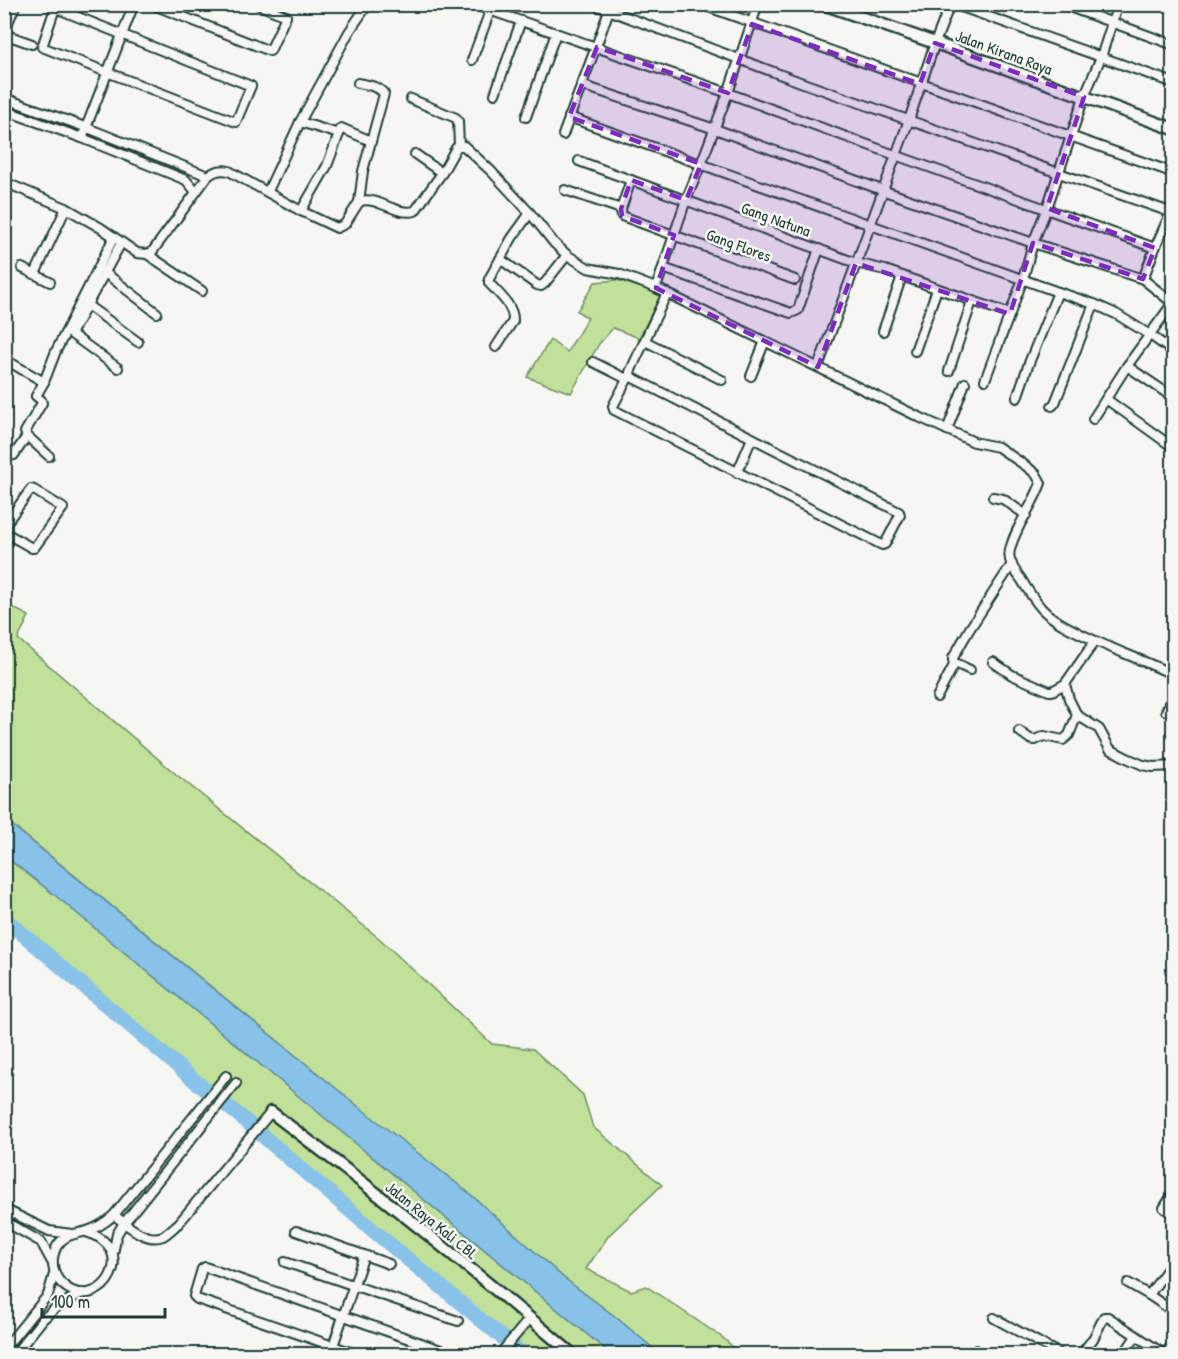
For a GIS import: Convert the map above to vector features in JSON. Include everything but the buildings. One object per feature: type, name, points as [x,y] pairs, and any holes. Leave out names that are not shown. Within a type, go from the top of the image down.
[{"type":"main road","name":"Jalan Kirana Raya","points":[[823,4],[1173,129]]},
{"type":"main road","name":"Jalan Raya Kali CBL","points":[[272,1112],[572,1354]]},
{"type":"street","points":[[16,4],[4,33],[32,44]]},
{"type":"street","points":[[81,138],[134,4]]},
{"type":"street","points":[[151,4],[270,51],[286,16],[257,4]]},
{"type":"street","points":[[268,191],[300,122],[349,32],[368,4]]},
{"type":"street","points":[[472,4],[728,93],[1155,248]]},
{"type":"street","points":[[592,4],[610,7],[803,83],[1059,172],[1172,208],[1143,279]]},
{"type":"street","points":[[700,4],[1173,174]]},
{"type":"street","points":[[656,288],[686,200],[728,93],[758,4]]},
{"type":"street","points":[[818,367],[935,43],[952,4],[1173,83]]},
{"type":"street","points":[[1061,4],[1173,45]]},
{"type":"street","points":[[985,380],[1023,279],[1033,243],[1118,4]]},
{"type":"street","points":[[563,135],[610,7]]},
{"type":"street","points":[[58,9],[122,34],[251,86],[236,122],[42,47],[54,10],[58,9]]},
{"type":"street","points":[[472,60],[490,10]]},
{"type":"street","points":[[495,94],[521,21]]},
{"type":"street","points":[[526,117],[556,33]]},
{"type":"street","points":[[4,182],[66,208],[137,254],[152,252],[208,176],[222,170],[229,171],[301,211],[339,228],[345,224],[359,202],[361,183],[384,94],[378,89],[358,83]]},
{"type":"street","points":[[581,85],[715,129],[1033,243],[1143,279],[1173,304],[1127,366],[1093,419]]},
{"type":"street","points":[[196,192],[186,180],[5,110],[7,99],[208,176]]},
{"type":"street","points":[[359,202],[368,199],[398,211],[407,213],[415,211],[459,146],[456,118],[411,99]]},
{"type":"street","points":[[569,117],[1094,304],[1116,314],[1173,351]]},
{"type":"street","points":[[300,122],[339,134]]},
{"type":"street","points":[[301,211],[327,166],[341,128],[371,141]]},
{"type":"street","points":[[459,146],[466,148],[475,156],[530,213],[554,243],[567,255],[588,268],[619,274],[656,288],[947,430],[974,442],[998,447],[1026,466],[1041,482],[1010,549],[1009,559],[1042,609],[1059,623],[1173,675]]},
{"type":"street","points":[[415,154],[442,173]]},
{"type":"street","name":"Gang Natuna","points":[[579,161],[819,249],[1010,314]]},
{"type":"street","points":[[566,190],[621,209],[631,180]]},
{"type":"street","points":[[34,274],[66,208]]},
{"type":"street","name":"Gang Flores","points":[[621,209],[622,216],[795,280]]},
{"type":"street","points":[[496,347],[514,316],[489,283],[489,279],[516,232],[530,213]]},
{"type":"street","points":[[117,240],[104,272],[71,334],[118,368]]},
{"type":"street","points":[[48,456],[25,432],[42,402],[36,396],[56,351],[117,240]]},
{"type":"street","points":[[663,268],[791,313],[798,310],[819,249]]},
{"type":"street","points":[[147,254],[202,291]]},
{"type":"street","points":[[500,259],[539,286],[545,284],[567,255]]},
{"type":"street","points":[[22,268],[50,282]]},
{"type":"street","points":[[104,272],[158,313]]},
{"type":"street","points":[[883,331],[902,276]]},
{"type":"street","points":[[915,351],[937,288]]},
{"type":"street","points":[[1017,398],[1058,292]]},
{"type":"street","points":[[593,362],[628,376],[899,512],[900,515],[883,546],[614,410],[613,406],[628,376],[645,341],[667,293]]},
{"type":"street","points":[[949,371],[972,301]]},
{"type":"street","points":[[1053,406],[1094,304]]},
{"type":"street","points":[[87,305],[138,342]]},
{"type":"street","points":[[645,341],[722,380]]},
{"type":"street","points":[[751,376],[765,341]]},
{"type":"street","points":[[4,359],[44,382]]},
{"type":"street","points":[[1127,366],[1173,398]]},
{"type":"street","points":[[947,430],[965,383]]},
{"type":"street","points":[[1106,399],[1173,448]]},
{"type":"street","points":[[4,453],[8,456],[14,455],[27,436]]},
{"type":"street","points":[[737,472],[752,438]]},
{"type":"street","points":[[4,526],[31,489],[63,508],[34,548],[4,532]]},
{"type":"street","points":[[993,497],[1003,499],[1026,515]]},
{"type":"street","points":[[970,670],[955,663],[953,658],[1011,564]]},
{"type":"street","points":[[993,662],[1012,675],[1052,691],[1065,684],[1095,641]]},
{"type":"street","points":[[937,697],[955,663]]},
{"type":"street","points":[[1065,684],[1077,716],[1099,729],[1110,749],[1153,767],[1173,766]]},
{"type":"street","points":[[1166,711],[1173,695]]},
{"type":"street","points":[[1019,731],[1030,740],[1044,736],[1063,740],[1069,735],[1077,716]]},
{"type":"street","points":[[4,1209],[49,1231],[72,1234],[86,1232],[105,1223],[114,1215],[226,1076]]},
{"type":"street","points":[[54,1274],[70,1290],[82,1293],[93,1292],[103,1286],[111,1277],[117,1234],[124,1223],[236,1083]]},
{"type":"street","points":[[114,1215],[144,1236],[154,1238],[164,1235],[178,1223],[272,1112]]},
{"type":"street","points":[[1173,1192],[1164,1207],[1173,1214]]},
{"type":"street","points":[[4,1221],[41,1242],[52,1262],[54,1274],[48,1295],[4,1350],[10,1354]]},
{"type":"street","points":[[296,1231],[389,1264]]},
{"type":"street","points":[[86,1232],[98,1235],[107,1243],[113,1254]]},
{"type":"street","points":[[52,1262],[55,1250],[62,1240],[72,1234]]},
{"type":"street","points":[[333,1346],[364,1255]]},
{"type":"street","points":[[1149,1295],[1173,1261]]},
{"type":"street","points":[[285,1262],[458,1321]]},
{"type":"street","points":[[356,1354],[197,1299],[194,1296],[202,1269],[205,1268],[452,1354]]},
{"type":"street","points":[[1128,1283],[1173,1312]]},
{"type":"street","points":[[15,1354],[43,1319],[58,1306],[82,1293]]},
{"type":"street","points":[[1081,1354],[1093,1339],[1104,1317],[1108,1317],[1165,1354],[1173,1342]]},
{"type":"street","points":[[500,1354],[530,1318]]},
{"type":"street","points":[[994,1318],[1060,1354]]},
{"type":"street","points":[[1124,1354],[1136,1336]]},
{"type":"street","points":[[976,1350],[985,1354]]},
{"type":"highlighted area","points":[[752,24],[920,84],[935,43],[1084,97],[1047,208],[1155,248],[1143,279],[1033,243],[1010,314],[856,263],[818,367],[656,288],[674,235],[622,216],[621,209],[631,180],[686,200],[701,164],[569,117],[597,47],[728,93]]},
{"type":"green space","points":[[617,280],[660,296],[639,338],[613,328],[599,344],[571,393],[527,377],[550,340],[567,352],[588,318],[577,311],[595,282]]},
{"type":"green space","points":[[4,603],[29,616],[18,639],[177,775],[380,939],[492,1044],[533,1049],[583,1095],[593,1127],[662,1185],[609,1235],[586,1269],[631,1291],[646,1286],[723,1338],[741,1354],[660,1354],[564,1278],[469,1193],[364,1111],[5,819]]},
{"type":"green space","points":[[4,856],[56,896],[611,1354],[529,1354],[5,919]]},
{"type":"water","points":[[4,819],[364,1111],[469,1193],[564,1278],[660,1354],[611,1354],[5,856]]},
{"type":"waterway","points":[[4,918],[522,1354]]}]
